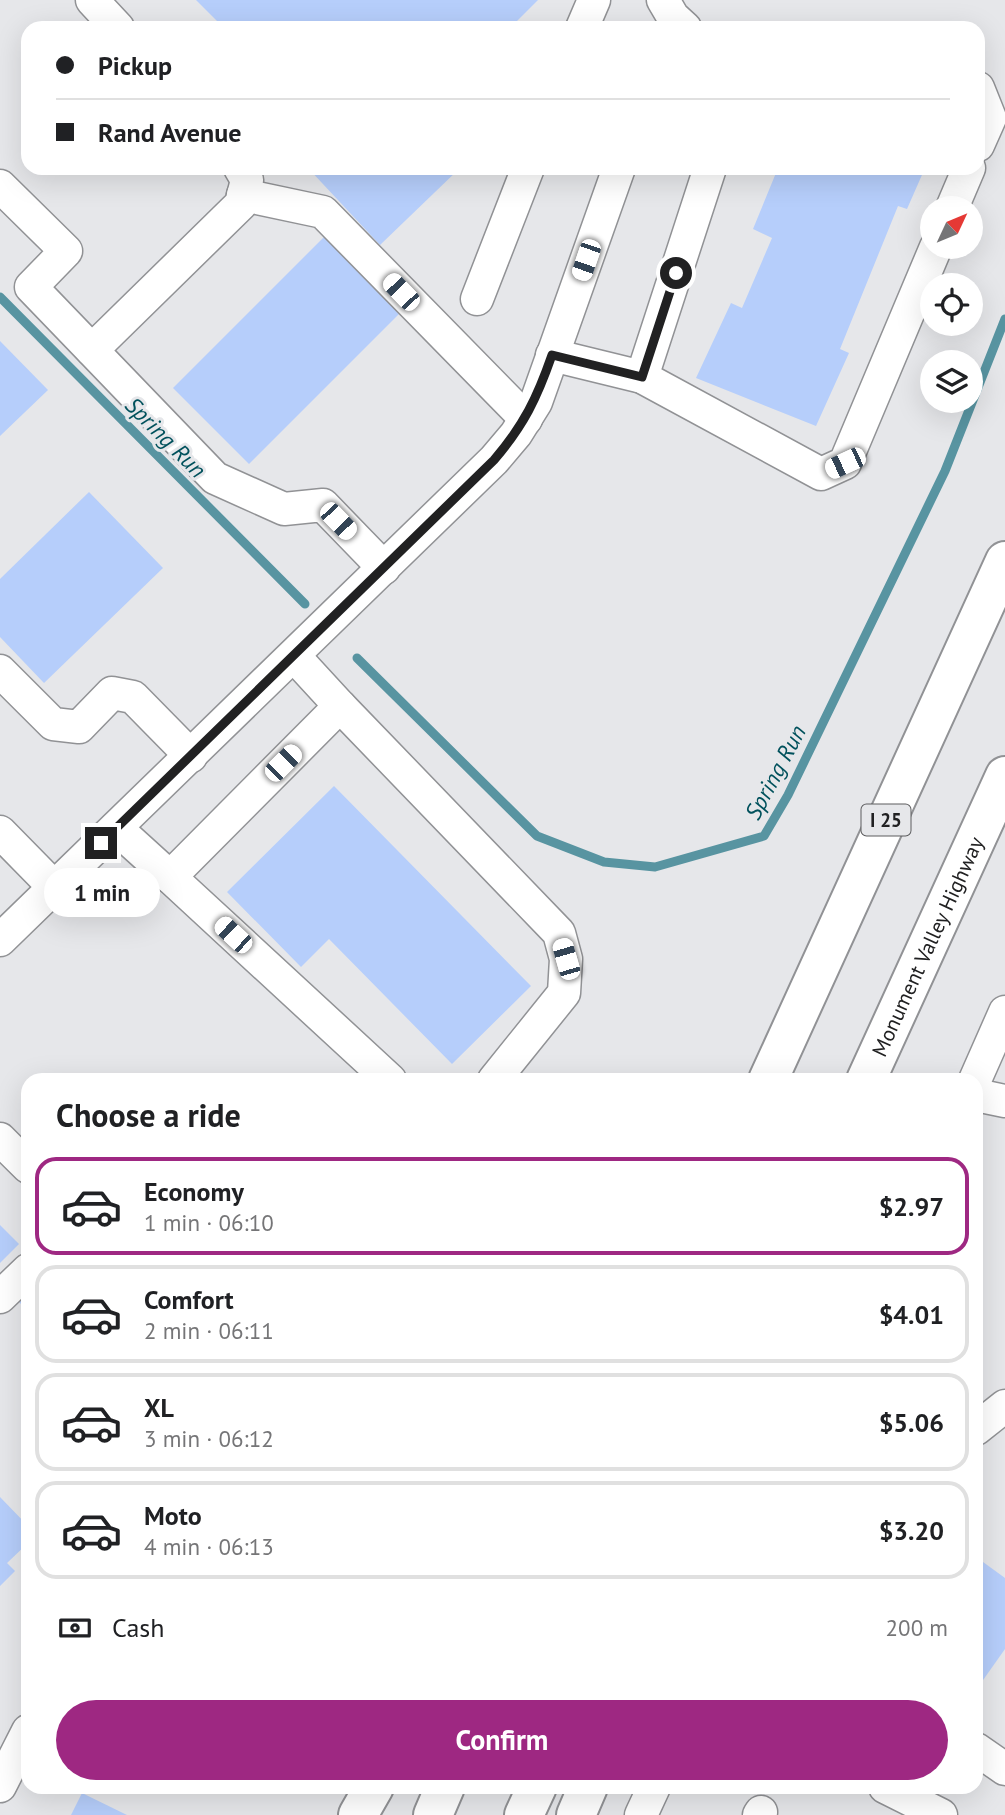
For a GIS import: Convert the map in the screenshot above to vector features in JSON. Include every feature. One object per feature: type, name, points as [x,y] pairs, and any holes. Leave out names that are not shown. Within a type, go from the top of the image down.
[{"type":"highway","name":"I 25","points":[[771,1073],[1005,561]]},
{"type":"highway","name":"Monument Valley Highway","points":[[870,1073],[1005,776]]},
{"type":"highway","points":[[358,1815],[370,1794]]},
{"type":"highway","points":[[433,1815],[442,1794]]},
{"type":"highway","points":[[524,1815],[534,1794]]},
{"type":"highway","points":[[576,1815],[585,1794]]},
{"type":"street","points":[[92,0],[112,21]]},
{"type":"street","points":[[585,21],[594,0]]},
{"type":"street","points":[[985,106],[990,118],[985,129]]},
{"type":"street","points":[[477,299],[524,175]]},
{"type":"street","points":[[0,940],[494,460],[536,402],[616,175]]},
{"type":"street","points":[[642,377],[708,175]]},
{"type":"street","points":[[957,196],[966,175]]},
{"type":"street","points":[[92,350],[241,204],[242,182],[323,212],[526,419]]},
{"type":"street","points":[[0,186],[66,251],[31,287],[215,478],[284,509],[323,505],[384,568]]},
{"type":"street","points":[[552,355],[642,377],[821,474],[845,463],[931,259]]},
{"type":"street","points":[[294,656],[559,933],[566,959],[564,993],[500,1073]]},
{"type":"street","points":[[0,671],[53,724],[79,727],[112,693],[133,697],[191,756]]},
{"type":"street","points":[[170,877],[340,706]]},
{"type":"street","points":[[116,828],[382,1073]]},
{"type":"street","points":[[0,832],[55,888]]},
{"type":"street","points":[[978,1073],[1005,1012]]},
{"type":"street","points":[[983,1096],[1005,1101]]},
{"type":"street","points":[[0,1139],[21,1160]]},
{"type":"street","points":[[0,1297],[21,1277]]},
{"type":"street","points":[[983,1423],[1005,1406]]},
{"type":"street","points":[[0,1786],[21,1745]]},
{"type":"street","points":[[983,1754],[1005,1769]]},
{"type":"street","points":[[640,1815],[650,1794]]},
{"type":"street","points":[[899,1794],[940,1815]]},
{"type":"building","points":[[196,0],[538,0],[517,21],[217,21]]},
{"type":"building","points":[[315,175],[453,175],[380,245]]},
{"type":"building","points":[[775,175],[922,175],[907,209],[898,206],[840,349],[849,353],[816,426],[696,378],[731,303],[742,308],[772,238],[753,229]]},
{"type":"building","points":[[325,236],[401,312],[249,464],[173,388]]},
{"type":"building","points":[[0,341],[48,390],[0,436]]},
{"type":"building","points":[[89,492],[163,568],[44,683],[0,637],[0,579]]},
{"type":"building","points":[[334,786],[531,986],[452,1064],[329,939],[301,967],[227,892]]},
{"type":"building","points":[[0,1225],[19,1244],[0,1263]]},
{"type":"building","points":[[0,1497],[21,1519],[21,1550],[7,1563],[15,1571],[0,1586]]},
{"type":"building","points":[[983,1562],[1005,1578],[1005,1649],[983,1680]]},
{"type":"building","points":[[82,1794],[84,1794],[127,1815],[71,1815]]},
{"type":"waterway","name":"Spring Run","points":[[0,297],[305,604]]},
{"type":"waterway","name":"Spring Run","points":[[357,658],[537,836],[604,862],[655,867],[764,836],[788,795],[945,471],[1005,319]]},
{"type":"route","points":[[101,843],[494,460],[516,434],[536,402],[552,355],[642,377],[676,273]]}]
